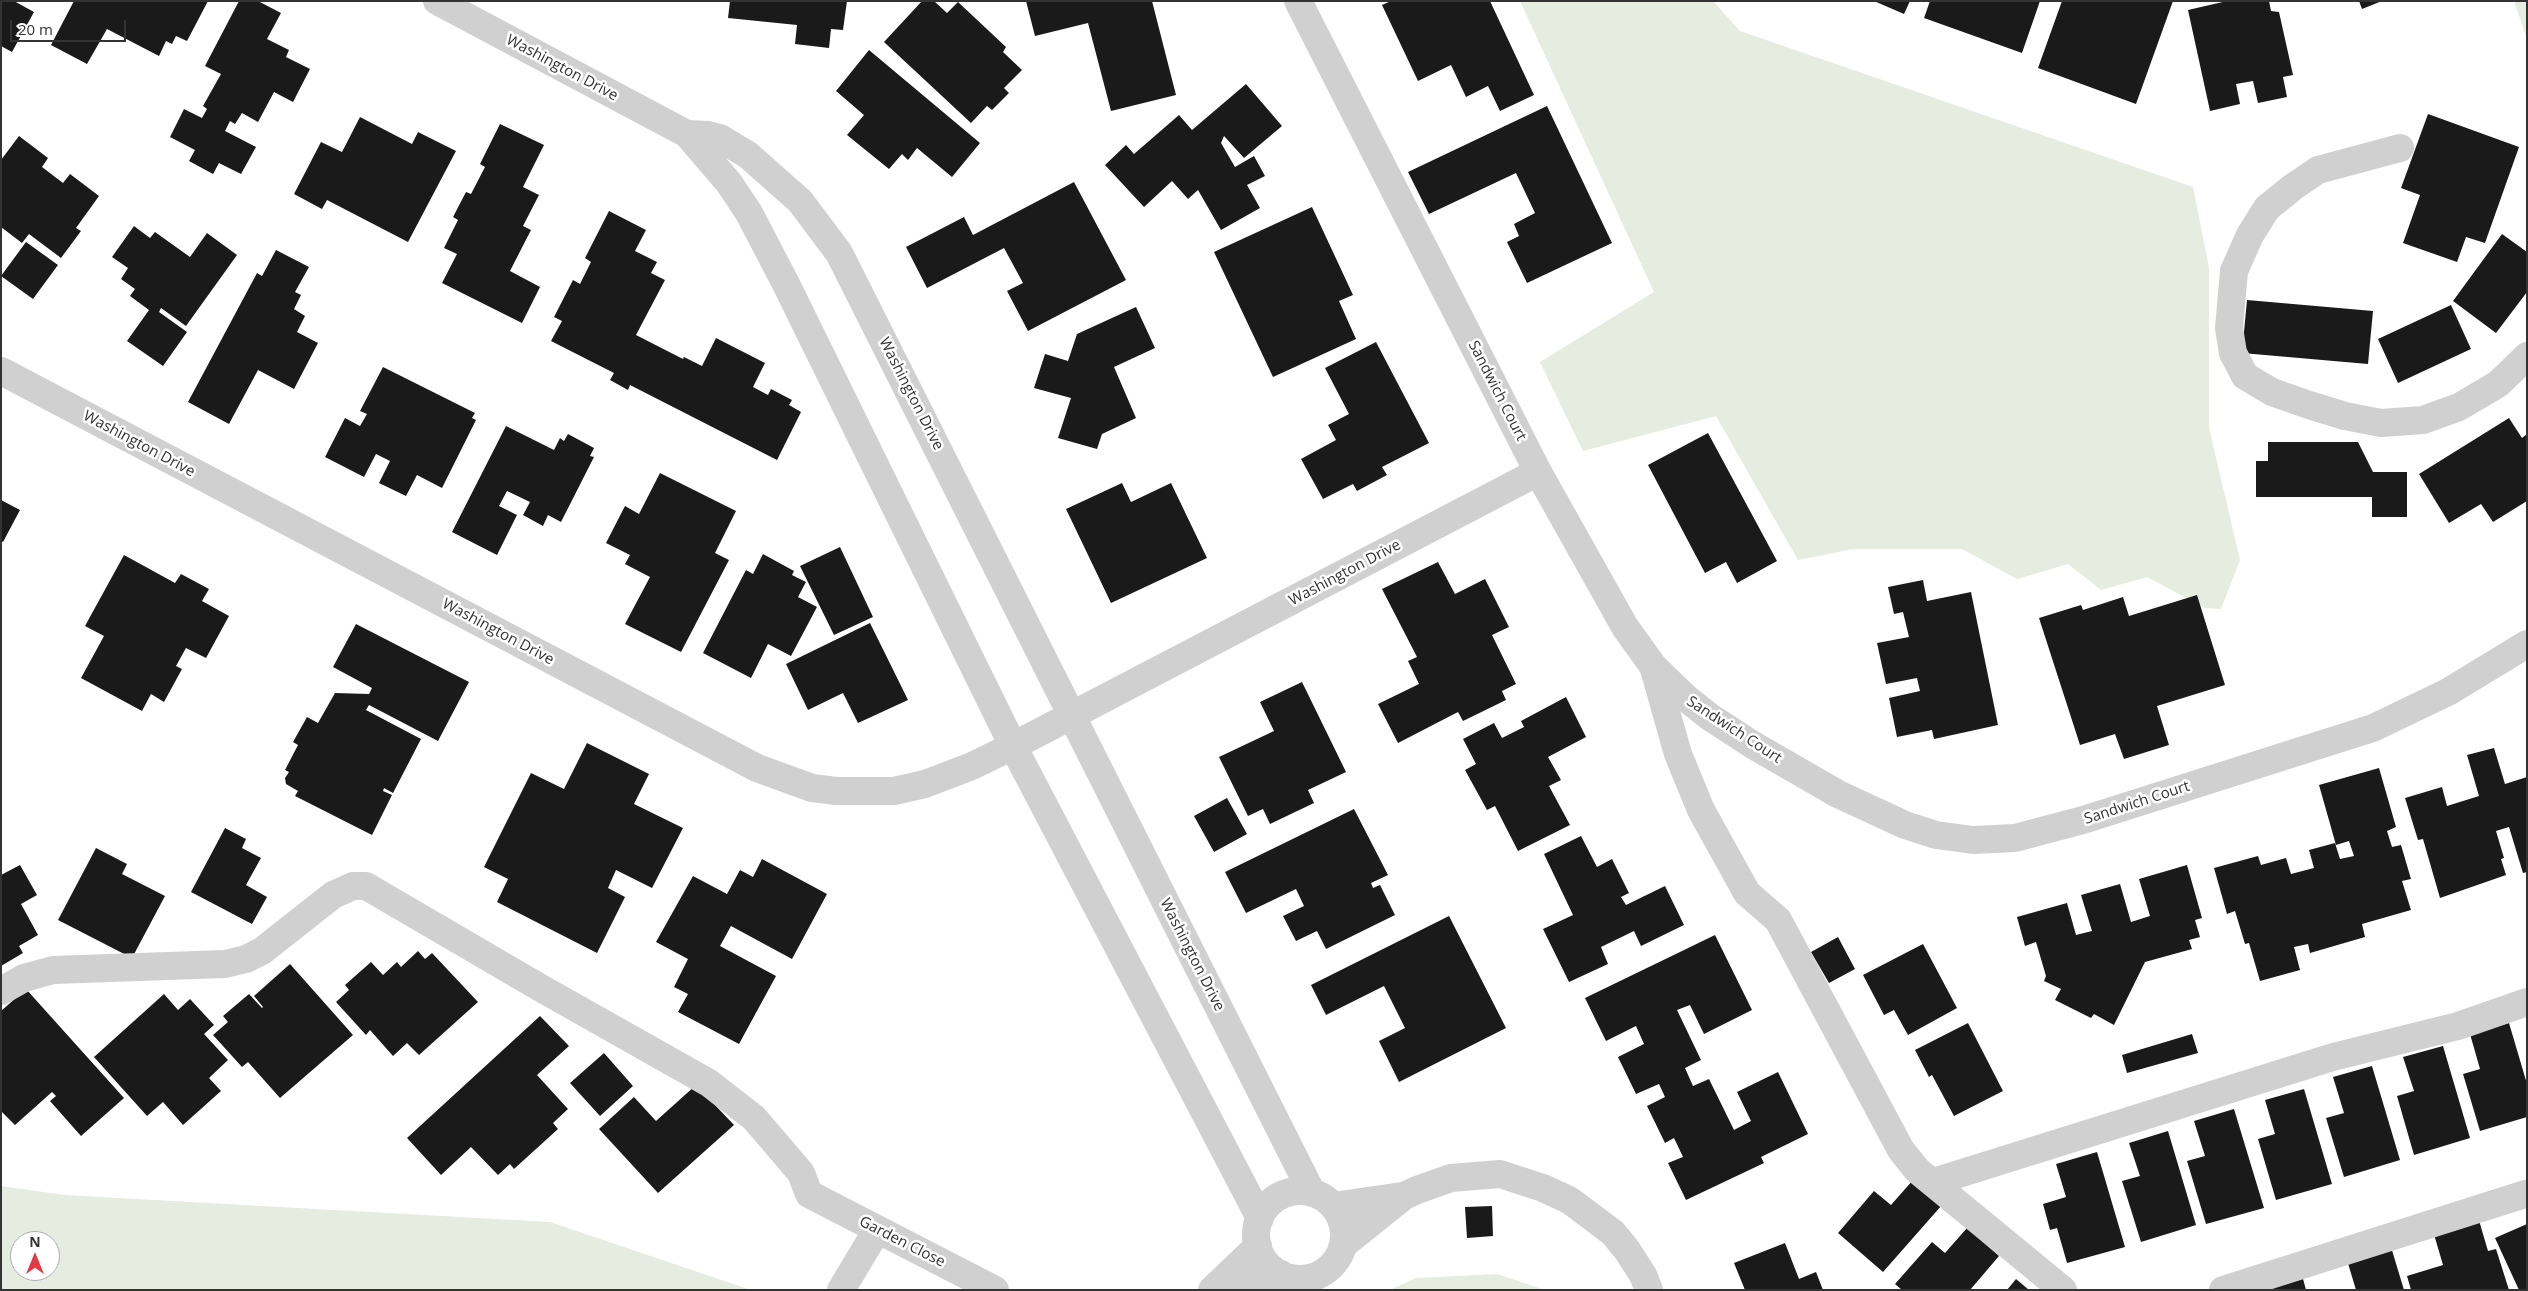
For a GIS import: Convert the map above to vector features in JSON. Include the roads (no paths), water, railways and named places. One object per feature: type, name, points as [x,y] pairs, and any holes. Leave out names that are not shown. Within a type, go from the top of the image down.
[{"type":"street","name":"Washington Drive","points":[[437,1],[686,134],[728,183],[749,213],[876,466],[1013,746],[1260,1218]]},
{"type":"street","name":"Sandwich Court","points":[[1298,1],[1538,472],[1601,587],[1653,666],[1686,698],[1710,717],[1838,794],[1905,826],[1936,835],[1973,840],[2015,838],[2083,820],[2373,728],[2448,692],[2527,644]]},
{"type":"street","name":"Washington Drive","points":[[686,134],[708,135],[720,138],[748,155],[800,201],[840,253],[1072,716],[1323,1200]]},
{"type":"street","points":[[2400,148],[2318,170],[2293,186],[2267,208],[2250,235],[2234,271],[2229,328],[2233,354],[2245,376],[2272,392],[2309,406],[2381,423],[2423,420],[2459,407],[2498,384],[2527,356]]},
{"type":"street","name":"Washington Drive","points":[[1,371],[757,768],[812,788],[836,791],[894,791],[925,784],[1013,746],[1538,472]]},
{"type":"street","points":[[1653,666],[1678,754],[1701,810],[1747,893],[1778,920],[1901,1150],[1916,1170],[2063,1290]]},
{"type":"street","name":"Garden Close","points":[[1,991],[24,978],[53,970],[225,964],[246,959],[262,951],[334,895],[352,886],[366,886],[710,1083],[729,1096],[754,1118],[801,1173],[809,1194],[995,1290]]},
{"type":"street","points":[[1933,1182],[2333,1057],[2458,1026],[2527,1002]]},
{"type":"street","points":[[1343,1245],[1404,1196],[1451,1178],[1500,1174],[1543,1188],[1568,1200],[1613,1233],[1632,1258],[1649,1290]]},
{"type":"street","points":[[1323,1200],[1340,1218],[1344,1232],[1343,1245],[1338,1258],[1330,1268],[1319,1275],[1306,1279],[1293,1279],[1281,1274],[1266,1263],[1258,1246],[1256,1232],[1260,1218],[1265,1210],[1282,1196],[1292,1193],[1323,1200],[1404,1196]]},
{"type":"street","points":[[2223,1290],[2525,1194]]},
{"type":"street","points":[[842,1290],[877,1230]]},
{"type":"street","points":[[1212,1290],[1258,1246]]},
{"type":"street","points":[[1227,1290],[1281,1274]]}]
